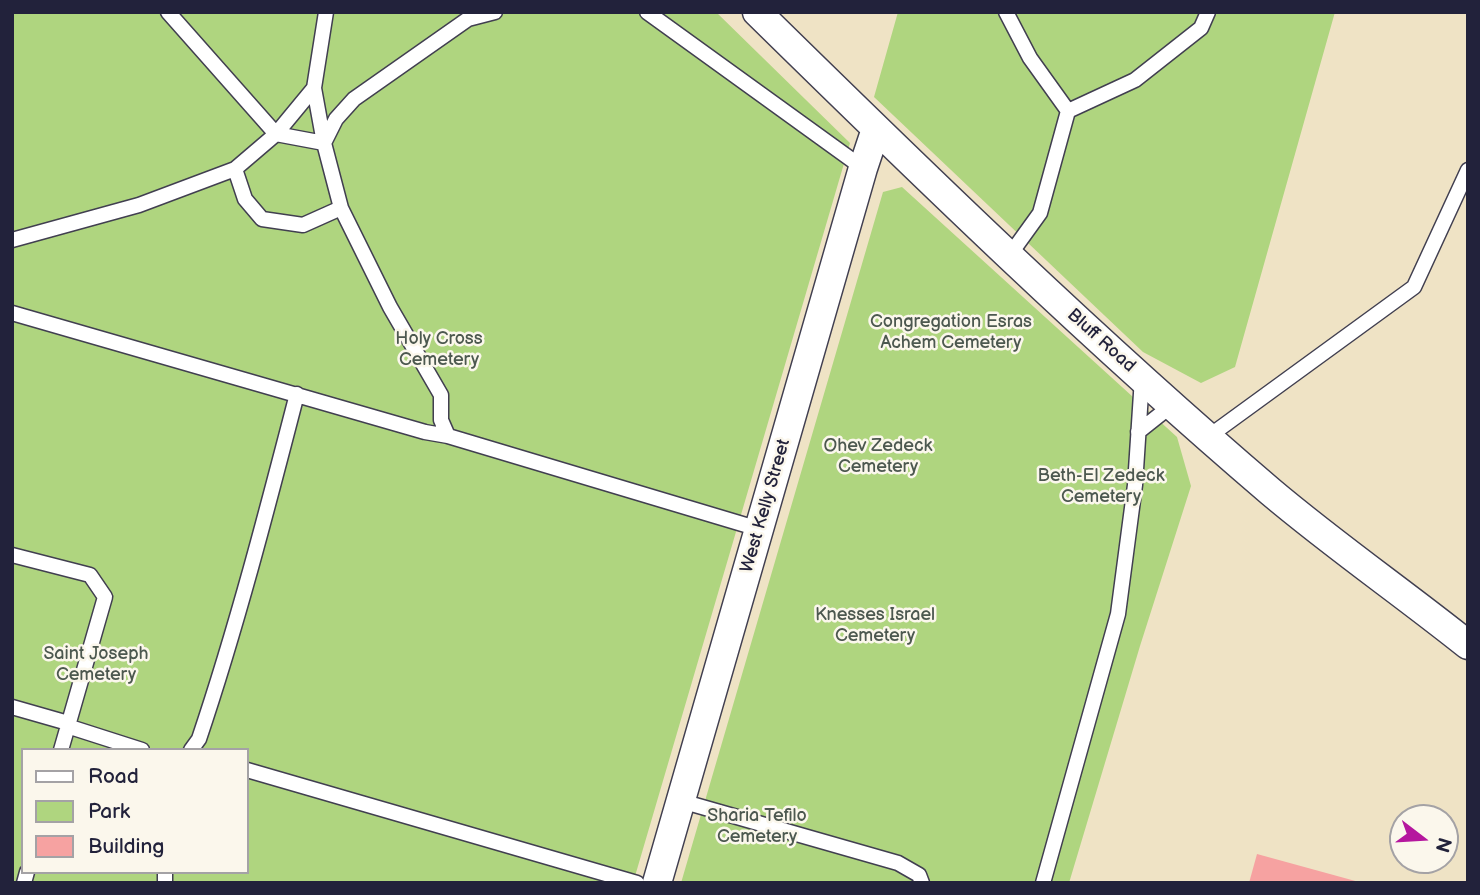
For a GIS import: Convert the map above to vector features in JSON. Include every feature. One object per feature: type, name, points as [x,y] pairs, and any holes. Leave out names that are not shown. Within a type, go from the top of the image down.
[{"type":"street","name":"Bluff Road","points":[[757,12],[1009,256],[1172,405],[1307,521],[1468,645]]},
{"type":"street","name":"West Kelly Street","points":[[657,883],[876,129]]},
{"type":"lane","points":[[169,12],[276,134],[324,143]]},
{"type":"lane","points":[[326,12],[314,88],[324,143],[341,208],[390,307],[441,395],[441,420],[448,436]]},
{"type":"lane","points":[[324,143],[336,118],[354,99],[468,19],[495,12]]},
{"type":"lane","points":[[647,12],[863,168]]},
{"type":"lane","points":[[1006,12],[1030,58],[1068,111]]},
{"type":"lane","points":[[1009,256],[1040,213],[1068,111],[1135,80],[1201,28],[1208,12]]},
{"type":"lane","points":[[12,240],[139,205],[235,169],[276,134],[314,88]]},
{"type":"lane","points":[[235,169],[245,199],[262,219],[303,225],[341,208]]},
{"type":"lane","points":[[1208,437],[1414,287],[1468,170]]},
{"type":"lane","points":[[12,313],[425,432],[448,436],[759,529]]},
{"type":"lane","points":[[1043,883],[1118,614],[1135,485],[1142,378]]},
{"type":"lane","points":[[192,748],[199,739],[224,661],[297,394]]},
{"type":"lane","points":[[1138,432],[1172,405]]},
{"type":"lane","points":[[425,432],[441,420]]},
{"type":"lane","points":[[12,555],[90,575],[105,597],[62,748]]},
{"type":"lane","points":[[12,707],[136,748]]},
{"type":"lane","points":[[248,770],[637,883]]},
{"type":"lane","points":[[681,801],[898,863],[919,875],[922,883]]},
{"type":"green space","name":"Holy Cross Cemetery","points":[[12,12],[716,12],[850,143],[633,883],[12,883]]},
{"type":"green space","points":[[898,12],[1335,12],[1235,367],[1201,383],[1143,352],[874,97]]},
{"type":"green space","points":[[902,187],[1177,437],[1191,486],[1069,883],[681,883],[883,192]]},
{"type":"building","points":[[1257,854],[1359,882],[1359,883],[1249,883]]},
{"type":"park label","name":"Congregation Esras Achem Cemetery","points":[[951,332]]},
{"type":"park label","name":"Ohev Zedeck Cemetery","points":[[878,456]]},
{"type":"park label","name":"Beth-El Zedeck Cemetery","points":[[1101,486]]},
{"type":"park label","name":"Knesses Israel Cemetery","points":[[875,625]]},
{"type":"park label","name":"Saint Joseph Cemetery","points":[[96,664]]},
{"type":"park label","name":"Sharia Tefilo Cemetery","points":[[757,826]]}]
